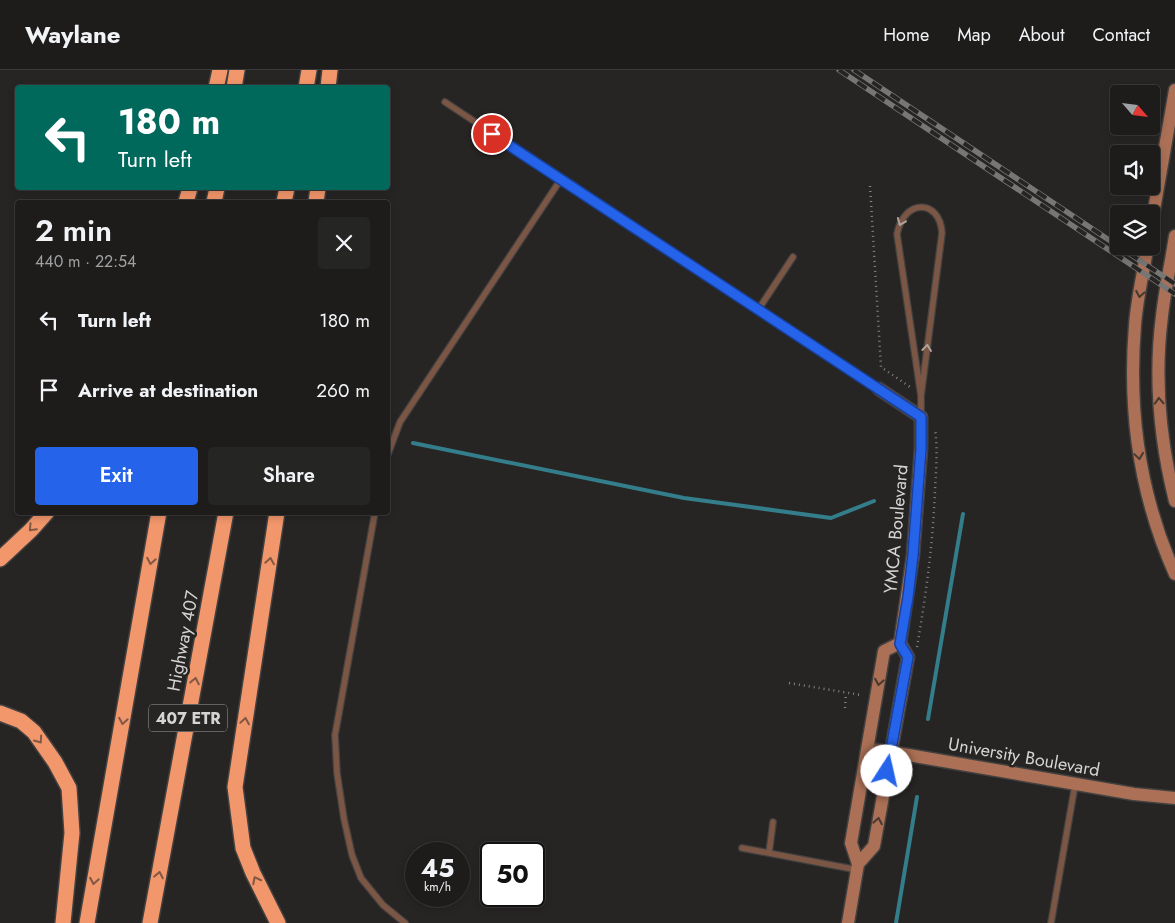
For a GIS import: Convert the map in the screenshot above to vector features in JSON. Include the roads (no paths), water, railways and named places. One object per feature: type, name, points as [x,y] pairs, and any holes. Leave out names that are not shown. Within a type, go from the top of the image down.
[{"type":"highway","points":[[217,85],[220,70]]},
{"type":"highway","points":[[234,85],[237,70]]},
{"type":"highway","points":[[306,85],[309,70]]},
{"type":"highway","points":[[328,85],[330,70]]},
{"type":"highway","points":[[0,559],[31,530],[44,515]]},
{"type":"highway","name":"407 ETR","points":[[87,923],[158,515]]},
{"type":"highway","name":"Highway 407","points":[[150,923],[225,515]]},
{"type":"highway","points":[[277,515],[235,787],[243,848],[252,873],[278,923]]},
{"type":"highway","points":[[0,713],[21,721],[34,732],[55,762],[69,788],[72,833],[64,923]]},
{"type":"main road","points":[[1155,205],[1175,90]]},
{"type":"main road","points":[[1175,236],[1162,315],[1158,377],[1161,431],[1167,470],[1175,501]]},
{"type":"main road","points":[[1146,255],[1135,324],[1132,384],[1135,426],[1140,463],[1149,500],[1175,574]]},
{"type":"main road","name":"YMCA Boulevard","points":[[858,867],[874,846],[908,657],[900,644],[913,555],[921,449],[921,417]]},
{"type":"main road","name":"YMCA Boulevard","points":[[848,923],[858,867],[851,843],[884,651],[900,644]]},
{"type":"main road","name":"University Boulevard","points":[[891,752],[1134,794],[1175,798]]},
{"type":"street","points":[[879,389],[921,417]]},
{"type":"street","name":"University Boulevard","points":[[868,748],[891,752]]},
{"type":"lane","points":[[445,102],[879,389]]},
{"type":"lane","points":[[390,449],[400,422],[561,179]]},
{"type":"lane","points":[[921,396],[897,234],[899,223],[912,208],[930,210],[937,216],[941,224],[942,233],[921,396],[921,417]]},
{"type":"lane","points":[[758,310],[793,257]]},
{"type":"lane","points":[[374,515],[335,735],[337,774],[352,855],[362,878],[383,905],[406,923]]},
{"type":"lane","points":[[1051,923],[1075,784]]},
{"type":"lane","points":[[769,853],[773,822]]},
{"type":"lane","points":[[742,848],[858,867]]},
{"type":"waterway","points":[[413,443],[684,498],[831,518],[874,501]]},
{"type":"waterway","points":[[928,719],[963,514]]},
{"type":"waterway","points":[[896,923],[917,797]]},
{"type":"railway","points":[[839,70],[1175,294]]},
{"type":"railway","points":[[854,70],[1175,284]]}]
